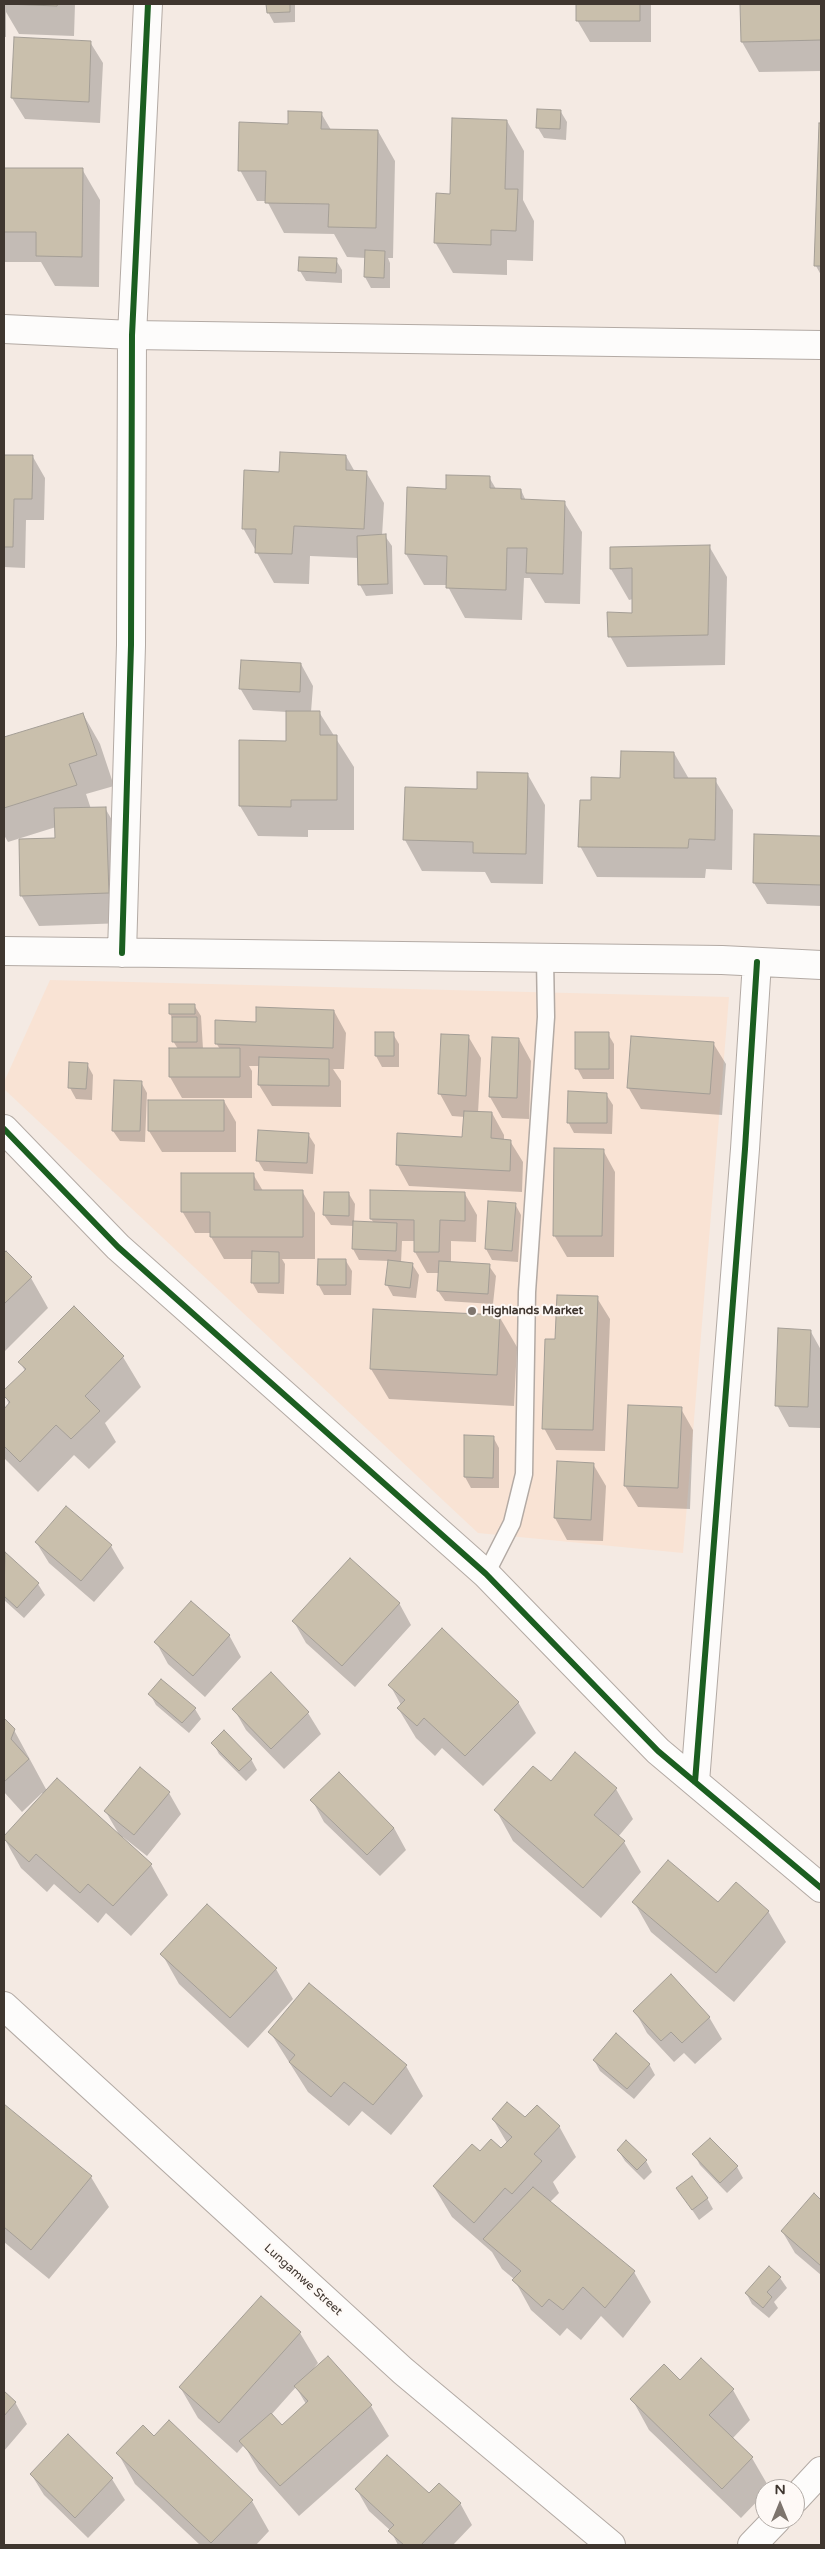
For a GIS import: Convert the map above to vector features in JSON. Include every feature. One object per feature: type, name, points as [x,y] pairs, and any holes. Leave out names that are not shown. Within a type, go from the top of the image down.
[{"type":"street","points":[[122,953],[131,645],[132,335],[148,4]]},
{"type":"street","points":[[4,329],[132,335],[821,345]]},
{"type":"street","points":[[4,951],[545,958],[821,965]]},
{"type":"street","points":[[696,1782],[745,1149],[757,962]]},
{"type":"street","points":[[4,1129],[118,1247],[486,1574],[658,1750],[821,1888]]},
{"type":"street","name":"Lungamwe Street","points":[[4,2006],[404,2371],[611,2545]]},
{"type":"street","points":[[805,2489],[821,2471]]},
{"type":"street","points":[[752,2545],[767,2529]]},
{"type":"lane","points":[[486,1574],[512,1523],[524,1474],[527,1292],[546,1017],[545,958]]},
{"type":"shaded area","name":"Highlands Market","points":[[50,980],[729,997],[683,1553],[478,1533],[4,1089],[4,1082]]},
{"type":"building","points":[[4,4],[58,4],[57,6]]},
{"type":"building","points":[[266,4],[290,4],[290,12],[267,13]]},
{"type":"building","points":[[576,4],[640,4],[640,21],[576,21]]},
{"type":"building","points":[[740,4],[821,4],[821,40],[741,42]]},
{"type":"building","points":[[14,37],[91,41],[89,102],[11,98]]},
{"type":"building","points":[[537,109],[561,110],[560,129],[536,128]]},
{"type":"building","points":[[288,111],[322,112],[321,129],[378,130],[376,228],[328,227],[329,204],[265,203],[266,171],[238,171],[239,122],[288,124]]},
{"type":"building","points":[[452,118],[507,120],[505,189],[518,189],[516,231],[491,230],[491,245],[434,243],[436,193],[450,194]]},
{"type":"building","points":[[819,123],[821,123],[821,266],[814,266]]},
{"type":"building","points":[[4,168],[83,168],[82,257],[36,256],[36,232],[4,232]]},
{"type":"building","points":[[365,250],[385,251],[384,278],[364,277]]},
{"type":"building","points":[[299,257],[337,258],[336,273],[298,271]]},
{"type":"building","points":[[280,452],[346,455],[346,470],[367,471],[364,529],[294,526],[292,554],[255,553],[256,529],[242,529],[244,470],[279,472]]},
{"type":"building","points":[[4,455],[33,455],[32,499],[14,499],[13,547],[4,547]]},
{"type":"building","points":[[446,475],[490,476],[490,488],[521,489],[521,499],[565,501],[563,574],[526,573],[527,548],[507,548],[506,590],[446,588],[447,556],[405,554],[407,487],[446,489]]},
{"type":"building","points":[[386,534],[388,584],[358,585],[357,536]]},
{"type":"building","points":[[710,545],[708,635],[608,637],[607,612],[632,613],[632,568],[610,569],[610,547]]},
{"type":"building","points":[[241,660],[301,663],[300,692],[239,689]]},
{"type":"building","points":[[286,711],[320,711],[320,735],[337,735],[337,800],[291,800],[291,807],[239,806],[239,740],[286,741]]},
{"type":"building","points":[[83,713],[97,755],[69,764],[77,785],[4,808],[4,737]]},
{"type":"building","points":[[621,751],[674,752],[674,778],[716,778],[715,840],[689,839],[688,848],[578,847],[580,800],[591,800],[591,777],[620,778]]},
{"type":"building","points":[[477,772],[528,773],[526,854],[473,853],[473,842],[403,840],[405,787],[477,789]]},
{"type":"building","points":[[106,807],[109,893],[20,896],[19,839],[55,838],[54,808]]},
{"type":"building","points":[[754,834],[821,836],[821,885],[753,883]]},
{"type":"building","points":[[169,1004],[195,1004],[195,1014],[169,1014]]},
{"type":"building","points":[[256,1007],[334,1010],[333,1048],[215,1044],[215,1020],[256,1022]]},
{"type":"building","points":[[172,1017],[197,1017],[197,1042],[172,1042]]},
{"type":"building","points":[[375,1032],[394,1032],[394,1056],[375,1056]]},
{"type":"building","points":[[575,1032],[609,1032],[609,1069],[575,1069]]},
{"type":"building","points":[[441,1034],[469,1035],[466,1096],[438,1094]]},
{"type":"building","points":[[631,1036],[714,1042],[710,1094],[627,1088]]},
{"type":"building","points":[[492,1037],[519,1038],[517,1098],[489,1097]]},
{"type":"building","points":[[169,1048],[240,1048],[240,1077],[169,1077]]},
{"type":"building","points":[[259,1057],[329,1059],[329,1086],[258,1085]]},
{"type":"building","points":[[69,1062],[88,1063],[86,1089],[68,1088]]},
{"type":"building","points":[[114,1080],[142,1081],[140,1131],[112,1131]]},
{"type":"building","points":[[568,1091],[607,1093],[607,1123],[567,1123]]},
{"type":"building","points":[[148,1100],[224,1100],[224,1131],[148,1131]]},
{"type":"building","points":[[464,1111],[492,1112],[491,1138],[511,1140],[510,1171],[396,1165],[397,1133],[462,1137]]},
{"type":"building","points":[[258,1130],[309,1133],[307,1163],[256,1161]]},
{"type":"building","points":[[554,1148],[604,1149],[602,1236],[553,1236]]},
{"type":"building","points":[[181,1173],[254,1173],[254,1190],[303,1190],[303,1237],[210,1237],[210,1212],[181,1212]]},
{"type":"building","points":[[370,1190],[465,1192],[465,1221],[440,1220],[439,1252],[414,1252],[414,1220],[370,1219]]},
{"type":"building","points":[[324,1192],[349,1192],[349,1216],[323,1215]]},
{"type":"building","points":[[488,1201],[516,1203],[512,1251],[485,1249]]},
{"type":"building","points":[[353,1221],[397,1223],[396,1251],[352,1249]]},
{"type":"building","points":[[6,1251],[32,1277],[4,1304],[4,1253]]},
{"type":"building","points":[[252,1251],[279,1252],[279,1283],[251,1283]]},
{"type":"building","points":[[318,1259],[346,1259],[346,1285],[317,1285]]},
{"type":"building","points":[[388,1260],[413,1263],[410,1288],[385,1285]]},
{"type":"building","points":[[439,1261],[490,1264],[488,1294],[437,1291]]},
{"type":"building","points":[[557,1295],[598,1296],[593,1430],[542,1429],[545,1339],[555,1339]]},
{"type":"building","points":[[74,1306],[124,1356],[85,1396],[100,1411],[71,1439],[56,1425],[20,1462],[4,1446],[4,1409],[10,1402],[4,1396],[4,1390],[26,1369],[18,1362]]},
{"type":"building","points":[[373,1309],[500,1315],[497,1375],[370,1369]]},
{"type":"building","points":[[778,1328],[811,1330],[808,1407],[775,1406]]},
{"type":"building","points":[[628,1405],[682,1407],[678,1488],[624,1486]]},
{"type":"building","points":[[464,1435],[494,1436],[493,1478],[464,1477]]},
{"type":"building","points":[[557,1461],[594,1463],[591,1520],[554,1518]]},
{"type":"building","points":[[66,1506],[112,1545],[81,1581],[35,1542]]},
{"type":"building","points":[[5,1552],[39,1583],[17,1608],[4,1596]]},
{"type":"building","points":[[350,1558],[400,1603],[342,1666],[292,1621]]},
{"type":"building","points":[[191,1601],[230,1635],[193,1676],[154,1642]]},
{"type":"building","points":[[442,1628],[519,1702],[465,1756],[424,1718],[417,1726],[397,1708],[405,1700],[388,1685]]},
{"type":"building","points":[[271,1672],[309,1712],[271,1749],[232,1709]]},
{"type":"building","points":[[161,1679],[196,1708],[182,1723],[148,1694]]},
{"type":"building","points":[[4,1718],[15,1729],[11,1739],[29,1759],[4,1782]]},
{"type":"building","points":[[224,1730],[252,1759],[239,1771],[211,1743]]},
{"type":"building","points":[[575,1752],[617,1788],[594,1815],[625,1841],[583,1888],[494,1810],[533,1766],[551,1781]]},
{"type":"building","points":[[140,1767],[170,1792],[134,1835],[104,1811]]},
{"type":"building","points":[[339,1772],[394,1828],[367,1855],[310,1800]]},
{"type":"building","points":[[57,1778],[152,1864],[113,1906],[88,1884],[80,1893],[36,1854],[29,1862],[4,1839],[4,1836]]},
{"type":"building","points":[[668,1860],[718,1902],[736,1882],[769,1911],[716,1973],[632,1902]]},
{"type":"building","points":[[207,1904],[277,1968],[230,2018],[160,1954]]},
{"type":"building","points":[[671,1974],[710,2017],[682,2043],[671,2032],[661,2041],[633,2011]]},
{"type":"building","points":[[309,1983],[407,2065],[373,2105],[344,2082],[331,2097],[289,2062],[295,2055],[268,2032]]},
{"type":"building","points":[[616,2033],[650,2064],[627,2089],[593,2060]]},
{"type":"building","points":[[507,2102],[525,2117],[537,2105],[560,2126],[534,2154],[542,2161],[512,2194],[505,2188],[474,2223],[433,2186],[472,2144],[480,2151],[491,2139],[501,2148],[512,2137],[492,2119]]},
{"type":"building","points":[[4,2104],[92,2176],[31,2250],[4,2227]]},
{"type":"building","points":[[710,2138],[738,2166],[720,2183],[692,2154]]},
{"type":"building","points":[[626,2140],[647,2160],[637,2170],[617,2150]]},
{"type":"building","points":[[692,2176],[708,2198],[692,2210],[676,2188]]},
{"type":"building","points":[[533,2187],[635,2271],[605,2308],[583,2287],[563,2310],[549,2299],[542,2307],[512,2280],[521,2271],[483,2239]]},
{"type":"building","points":[[814,2193],[821,2200],[821,2266],[781,2231]]},
{"type":"building","points":[[769,2266],[781,2277],[767,2292],[772,2297],[763,2308],[745,2293]]},
{"type":"building","points":[[261,2296],[301,2332],[219,2423],[179,2387]]},
{"type":"building","points":[[328,2356],[372,2405],[280,2486],[239,2441],[271,2413],[282,2425],[308,2401],[294,2386]]},
{"type":"building","points":[[701,2358],[734,2389],[709,2415],[753,2457],[722,2489],[630,2399],[664,2364],[680,2380]]},
{"type":"building","points":[[4,2391],[16,2402],[4,2416]]},
{"type":"building","points":[[169,2420],[253,2500],[211,2543],[116,2453],[143,2425],[154,2436]]},
{"type":"building","points":[[68,2434],[113,2478],[75,2518],[30,2474]]},
{"type":"building","points":[[387,2455],[429,2493],[439,2483],[461,2503],[421,2545],[404,2545],[388,2531],[394,2525],[355,2489]]},
{"type":"cycle path","points":[[122,953],[131,645],[132,335],[148,4]]},
{"type":"cycle path","points":[[695,1782],[745,1149],[757,962]]},
{"type":"cycle path","points":[[4,1129],[118,1247],[486,1574],[658,1751],[821,1888]]},
{"type":"place","name":"Highlands Market","points":[[472,1311]]}]
